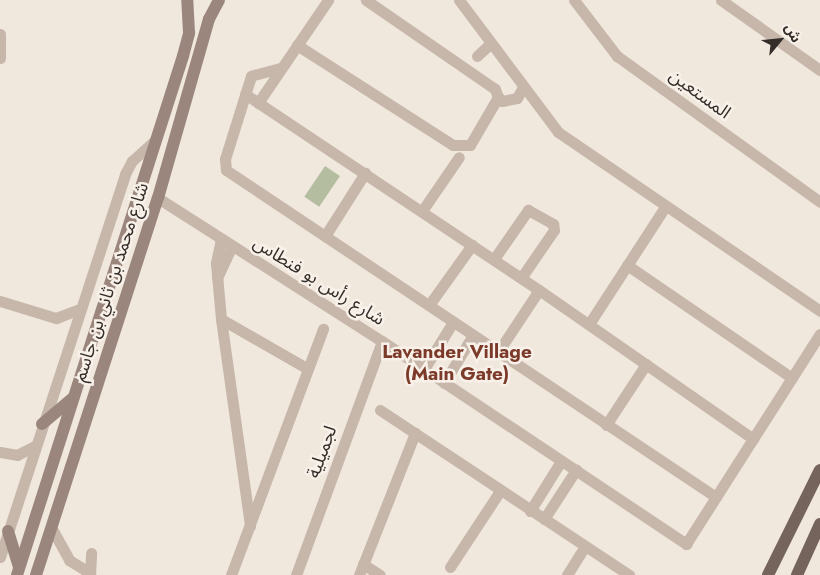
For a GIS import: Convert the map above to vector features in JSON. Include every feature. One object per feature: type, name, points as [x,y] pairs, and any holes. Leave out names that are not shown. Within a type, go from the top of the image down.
[{"type":"main road","name":"شارع محمد بن ثاني بن جاسم","points":[[18,571],[189,33],[187,0]]},
{"type":"main road","name":"شارع محمد بن ثاني بن جاسم","points":[[36,575],[158,198],[209,19],[219,0]]},
{"type":"main road","points":[[42,424],[72,399]]},
{"type":"main road","points":[[768,575],[820,470]]},
{"type":"main road","points":[[797,575],[820,524]]},
{"type":"main road","points":[[8,531],[18,571]]},
{"type":"street","points":[[258,103],[328,0]]},
{"type":"street","points":[[297,45],[460,147],[470,145],[496,99],[495,89],[366,0]]},
{"type":"street","points":[[459,0],[558,132],[665,207],[820,311]]},
{"type":"street","name":"المستعين","points":[[574,0],[617,56],[820,202]]},
{"type":"street","points":[[721,0],[820,70]]},
{"type":"street","points":[[0,34],[0,58]]},
{"type":"street","points":[[477,56],[491,43]]},
{"type":"street","points":[[280,68],[254,73],[245,94],[226,159],[226,170],[716,497],[820,334]]},
{"type":"street","points":[[496,99],[502,101],[516,98],[523,87]]},
{"type":"street","points":[[245,94],[494,259],[753,440]]},
{"type":"street","name":"شارع محمد بن ثاني بن جاسم","points":[[0,558],[69,338],[125,174],[132,161],[155,140]]},
{"type":"street","points":[[422,211],[459,157]]},
{"type":"street","points":[[325,236],[365,172]]},
{"type":"street","name":"شارع رأس بو فنطاس","points":[[158,198],[382,341],[686,544],[716,497]]},
{"type":"street","points":[[589,324],[665,207]]},
{"type":"street","points":[[494,259],[528,210],[553,224],[554,230],[521,278]]},
{"type":"street","points":[[221,239],[216,254],[221,319],[250,526]]},
{"type":"street","points":[[429,305],[472,245]]},
{"type":"street","points":[[217,278],[232,246]]},
{"type":"street","points":[[627,266],[792,378]]},
{"type":"street","points":[[498,352],[539,290]]},
{"type":"street","points":[[0,301],[56,318],[79,309]]},
{"type":"street","points":[[56,318],[69,338]]},
{"type":"street","points":[[221,319],[308,369]]},
{"type":"street","points":[[424,369],[453,322]]},
{"type":"street","points":[[231,575],[323,329]]},
{"type":"street","points":[[444,383],[473,335]]},
{"type":"street","name":"لجميلية","points":[[296,575],[382,341]]},
{"type":"street","points":[[606,425],[646,364]]},
{"type":"street","points":[[380,410],[629,575]]},
{"type":"street","points":[[380,575],[361,569],[415,433]]},
{"type":"street","points":[[5,454],[26,453],[35,446]]},
{"type":"street","points":[[5,454],[22,467],[26,476]]},
{"type":"street","points":[[530,510],[561,461]]},
{"type":"street","points":[[544,519],[576,470]]},
{"type":"street","points":[[450,567],[500,491]]},
{"type":"street","points":[[51,527],[69,560],[90,574]]},
{"type":"street","points":[[567,575],[585,546]]},
{"type":"street","points":[[90,574],[91,553]]},
{"type":"green space","points":[[325,166],[340,176],[319,207],[304,197]]},
{"type":"district","name":"Lavander Village (Main Gate)","points":[[457,363]]}]
